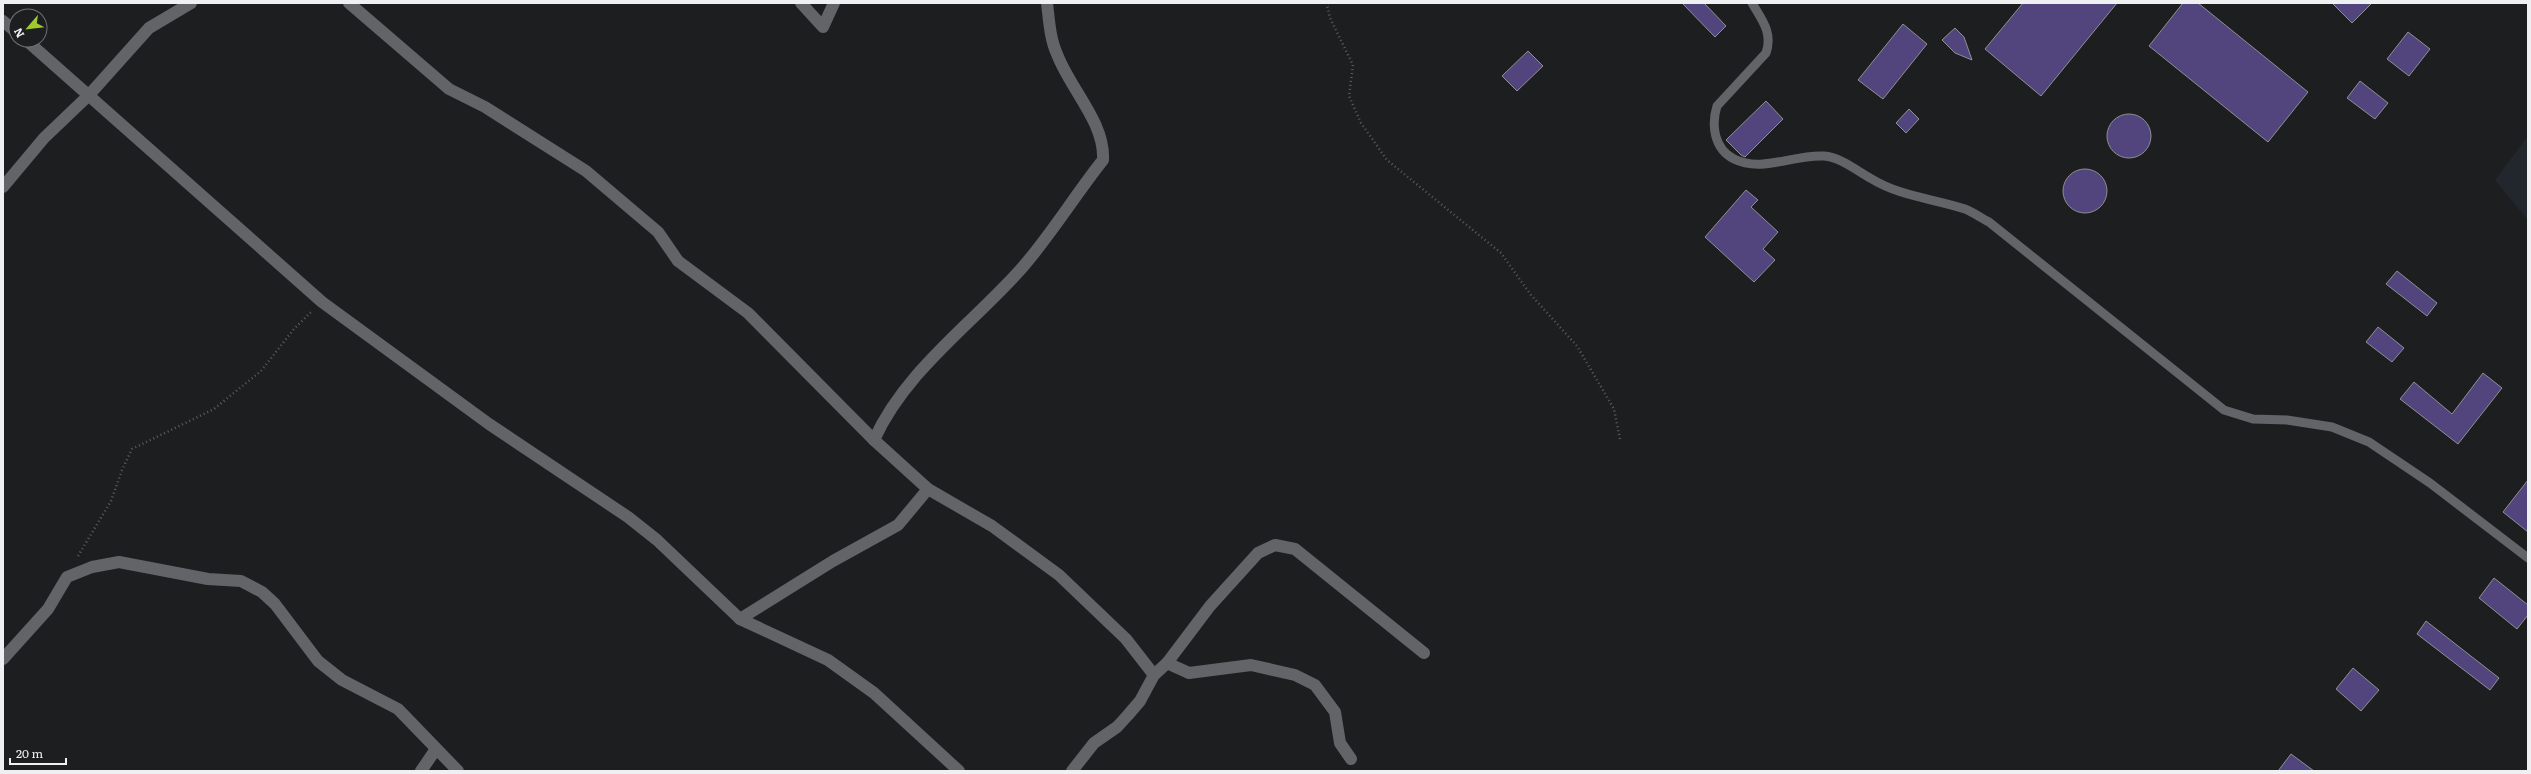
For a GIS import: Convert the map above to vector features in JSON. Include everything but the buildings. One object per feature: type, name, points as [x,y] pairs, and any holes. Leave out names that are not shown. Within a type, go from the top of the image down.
[{"type":"street","points":[[3,187],[44,138],[90,95],[149,28],[191,3]]},
{"type":"street","points":[[349,3],[449,89],[485,107],[586,172],[658,232],[678,261],[748,313],[874,440],[928,489],[992,526],[1059,575],[1126,639],[1154,675]]},
{"type":"street","points":[[802,3],[823,27],[834,3]]},
{"type":"street","points":[[874,440],[896,399],[955,334],[1021,269],[1103,160],[1104,146],[1096,128],[1056,54],[1047,3]]},
{"type":"street","points":[[35,48],[322,302],[489,424],[628,517],[657,540],[740,619],[828,660],[874,694],[959,771]]},
{"type":"street","points":[[740,619],[833,561],[898,525],[928,489]]},
{"type":"street","points":[[1072,771],[1094,743],[1117,727],[1140,701],[1154,675],[1167,662],[1210,606],[1258,553],[1276,545],[1295,549],[1424,653]]},
{"type":"street","points":[[3,659],[48,609],[67,577],[92,567],[119,562],[208,578],[241,581],[262,592],[274,604],[318,661],[342,680],[398,709],[458,771]]},
{"type":"street","points":[[1167,662],[1189,673],[1233,665],[1251,664],[1295,675],[1315,685],[1335,712],[1340,743],[1350,759]]},
{"type":"street","points":[[421,771],[436,749]]},
{"type":"lane","points":[[1752,3],[1767,29],[1770,42],[1766,53],[1717,106],[1712,128],[1718,143],[1733,159],[1752,166],[1824,156],[1844,162],[1896,192],[1966,209],[1989,222],[2224,410],[2253,419],[2287,420],[2332,427],[2369,442],[2430,483],[2528,558]]},
{"type":"path","points":[[1328,3],[1327,5],[1330,18],[1353,65],[1349,96],[1361,123],[1386,160],[1501,253],[1532,295],[1577,346],[1614,409],[1620,439]]},
{"type":"path","points":[[67,577],[84,545],[111,501],[122,470],[132,449],[214,409],[261,371],[294,329],[322,302]]},
{"type":"shaded area","points":[[2528,136],[2528,220],[2495,180]]}]
